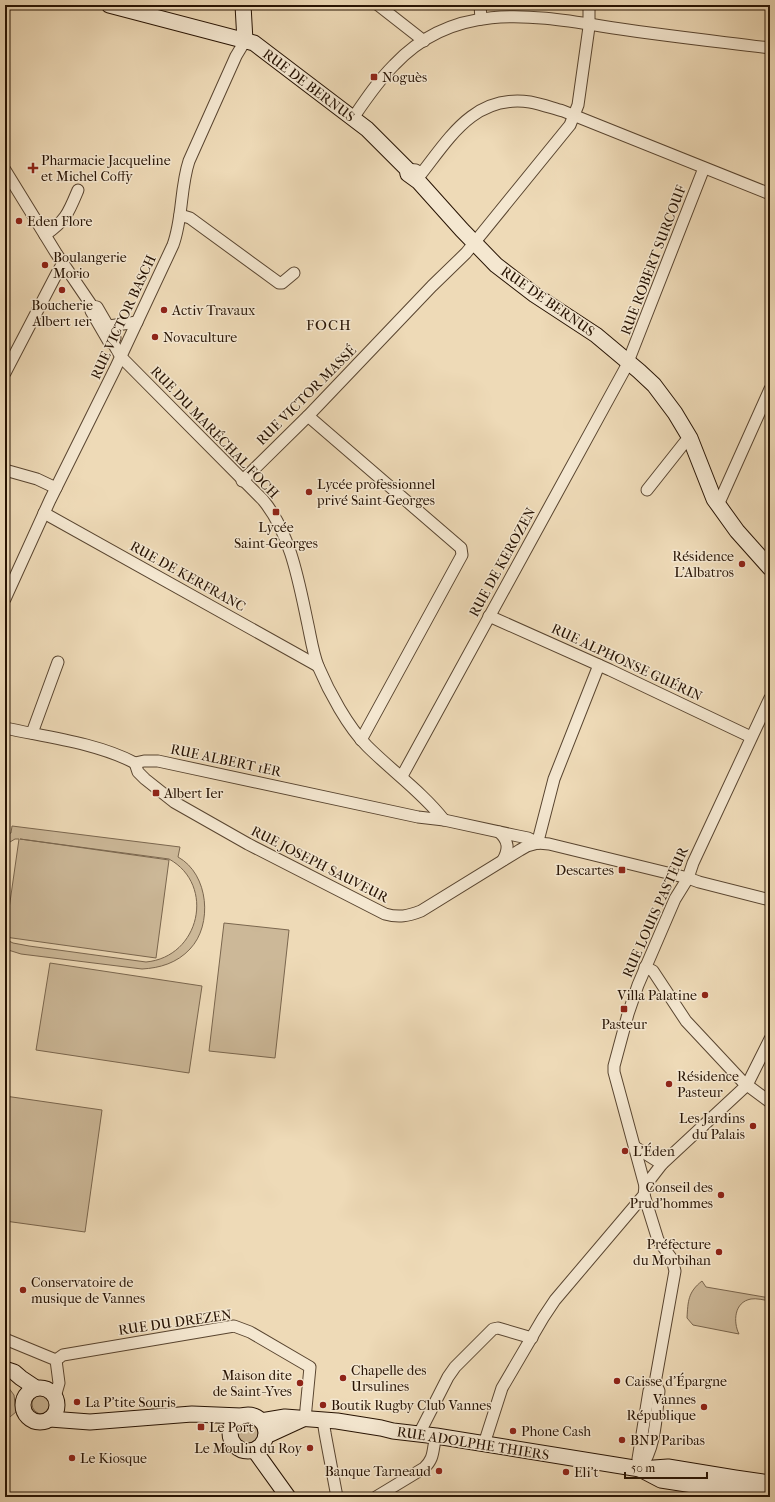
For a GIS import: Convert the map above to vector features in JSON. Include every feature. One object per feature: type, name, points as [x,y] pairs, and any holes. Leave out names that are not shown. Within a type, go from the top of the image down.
[{"type":"main road","name":"RUE DE BERNUS","points":[[109,5],[254,43],[367,129],[416,175],[488,258],[520,284],[596,335],[654,385],[675,413],[690,438],[710,491],[718,505],[737,531],[770,568]]},
{"type":"main road","points":[[243,5],[245,41]]},
{"type":"main road","points":[[6,1370],[14,1372],[36,1388],[47,1390],[56,1400],[75,1412],[108,1420]]},
{"type":"main road","points":[[6,1370],[23,1402]]},
{"type":"main road","points":[[36,1388],[25,1396],[23,1402],[23,1409],[30,1420],[43,1422],[50,1418],[56,1410],[56,1400]]},
{"type":"main road","points":[[50,1418],[80,1422],[192,1414],[252,1415],[264,1425],[266,1436],[262,1445],[249,1452],[237,1449],[233,1445],[230,1434],[232,1423],[241,1416]]},
{"type":"main road","points":[[206,1414],[230,1434]]},
{"type":"main road","name":"RUE ADOLPHE THIERS","points":[[261,1421],[286,1417],[323,1420],[381,1428],[393,1432],[436,1436],[640,1469],[660,1480],[734,1489],[770,1497]]},
{"type":"main road","points":[[266,1436],[305,1419]]},
{"type":"main road","points":[[255,1450],[288,1497]]},
{"type":"main road","name":"RUE ADOLPHE THIERS","points":[[734,1489],[770,1482]]},
{"type":"street","points":[[378,5],[424,41]]},
{"type":"street","points":[[480,5],[481,19]]},
{"type":"street","name":"RUE VICTOR MASSÉ","points":[[242,481],[308,416],[475,243],[570,125],[578,105],[589,23],[589,5]]},
{"type":"street","points":[[353,118],[371,92],[394,64],[413,48],[449,28],[465,22],[481,19],[505,16],[522,16],[589,23],[600,26],[770,48]]},
{"type":"street","name":"RUE VICTOR BASCH","points":[[5,598],[44,513],[121,357],[173,245],[180,214],[182,185],[189,161],[236,56],[245,41]]},
{"type":"street","points":[[416,175],[465,120],[479,110],[492,105],[516,101],[531,102],[574,116],[770,194]]},
{"type":"street","name":"RUE ROBERT SURCOUF","points":[[629,362],[704,168]]},
{"type":"street","points":[[5,170],[45,235],[92,306],[91,310],[109,342],[114,343],[115,338],[109,326],[97,307],[92,306]]},
{"type":"street","points":[[45,235],[60,225],[69,212],[78,190]]},
{"type":"street","points":[[180,214],[190,218],[279,283],[282,283],[294,273]]},
{"type":"street","points":[[5,373],[63,263]]},
{"type":"street","points":[[109,326],[137,322]]},
{"type":"street","name":"RUE DU MARÉCHAL FOCH","points":[[114,343],[121,357],[242,481],[263,500],[271,510],[286,541],[294,566],[318,666],[346,720],[361,740],[426,799],[444,820]]},
{"type":"street","name":"RUE DE KEROZEN","points":[[402,776],[629,362]]},
{"type":"street","points":[[718,505],[769,394]]},
{"type":"street","points":[[308,416],[461,548],[462,551],[462,554],[361,740]]},
{"type":"street","points":[[647,490],[685,442],[690,438]]},
{"type":"street","points":[[5,470],[37,479],[56,488]]},
{"type":"street","name":"RUE DE KERFRANC","points":[[44,513],[318,666]]},
{"type":"street","name":"RUE ALPHONSE GUÉRIN","points":[[489,616],[599,665],[752,738]]},
{"type":"street","points":[[32,733],[58,662]]},
{"type":"street","points":[[538,843],[554,779],[599,665]]},
{"type":"street","name":"RUE LOUIS PASTEUR","points":[[640,1469],[638,1459],[649,1391],[655,1383],[675,1271],[674,1264],[658,1240],[616,1079],[614,1066],[628,1014],[646,967],[675,899],[688,878],[770,698]]},
{"type":"street","points":[[5,728],[109,751],[135,764]]},
{"type":"street","name":"RUE ALBERT 1ER","points":[[135,764],[144,761],[158,760],[418,817],[444,820],[528,838],[538,843],[560,846],[770,900]]},
{"type":"street","name":"RUE JOSEPH SAUVEUR","points":[[135,764],[138,772],[144,779],[174,802],[248,844],[385,914],[394,917],[405,917],[421,911],[527,846],[538,843]]},
{"type":"street","points":[[499,832],[504,837],[508,845],[503,860]]},
{"type":"street","points":[[646,967],[653,971],[686,1021],[747,1085],[770,1102]]},
{"type":"street","points":[[484,1444],[502,1388],[555,1300],[645,1191],[662,1164],[747,1085],[770,1039]]},
{"type":"street","points":[[635,1148],[662,1164]]},
{"type":"street","name":"RUE DU DREZEN","points":[[56,1360],[63,1355],[234,1326],[250,1332],[310,1367],[305,1419]]},
{"type":"street","points":[[419,1434],[448,1377],[455,1367],[493,1329],[498,1328],[532,1338]]},
{"type":"street","points":[[5,1339],[56,1360],[59,1383],[56,1400]]},
{"type":"street","points":[[323,1420],[337,1497]]},
{"type":"street","points":[[376,1497],[424,1468],[432,1460],[436,1436]]},
{"type":"shaded area","points":[[12,826],[180,847],[178,857],[188,865],[196,875],[204,900],[202,927],[197,939],[190,949],[180,958],[162,966],[142,969],[21,954],[5,949],[5,939],[13,943],[29,946],[146,962],[164,957],[179,947],[189,934],[195,918],[197,902],[193,885],[184,871],[169,859],[20,839],[169,860],[156,958],[5,937],[19,839],[15,839],[5,845],[5,835],[11,833]]},
{"type":"shaded area","points":[[224,923],[289,930],[275,1058],[209,1051]]},
{"type":"shaded area","points":[[50,963],[202,986],[189,1073],[36,1050]]},
{"type":"shaded area","points":[[5,1096],[102,1110],[85,1232],[5,1221]]},
{"type":"shaded area","points":[[702,1281],[706,1287],[770,1298],[770,1301],[751,1299],[741,1304],[736,1313],[736,1324],[739,1334],[693,1325],[687,1318],[688,1302],[691,1293]]},
{"type":"shaded area","points":[[5,1383],[14,1395],[16,1412],[5,1421]]},
{"type":"shaded area","points":[[42,1394],[49,1397],[52,1404],[49,1411],[42,1414],[35,1411],[32,1404],[35,1397]]},
{"type":"shaded area","points":[[248,1423],[255,1426],[258,1433],[255,1440],[248,1443],[241,1440],[238,1433],[241,1426]]},
{"type":"place","name":"Noguès","points":[[374,77]]},
{"type":"place","name":"Pharmacie Jacqueline et Michel Coffy","points":[[33,168]]},
{"type":"place","name":"Eden Flore","points":[[19,221]]},
{"type":"place","name":"Boulangerie Morio","points":[[45,265]]},
{"type":"place","name":"Boucherie Albert 1er","points":[[62,290]]},
{"type":"place","name":"Activ Travaux","points":[[164,310]]},
{"type":"place","name":"Novaculture","points":[[155,337]]},
{"type":"place","name":"Lycée professionnel privé Saint-Georges","points":[[309,492]]},
{"type":"place","name":"Lycée Saint-Georges","points":[[276,512]]},
{"type":"place","name":"Résidence L'Albatros","points":[[742,564]]},
{"type":"place","name":"Albert Ier","points":[[156,793]]},
{"type":"place","name":"Descartes","points":[[622,870]]},
{"type":"place","name":"Villa Palatine","points":[[705,995]]},
{"type":"place","name":"Pasteur","points":[[624,1009]]},
{"type":"place","name":"Résidence Pasteur","points":[[669,1084]]},
{"type":"place","name":"Les Jardins du Palais","points":[[753,1126]]},
{"type":"place","name":"L'Éden","points":[[625,1151]]},
{"type":"place","name":"Conseil des Prud'hommes","points":[[721,1195]]},
{"type":"place","name":"Préfecture du Morbihan","points":[[719,1252]]},
{"type":"place","name":"Conservatoire de musique de Vannes","points":[[23,1290]]},
{"type":"place","name":"Chapelle des Ursulines","points":[[343,1378]]},
{"type":"place","name":"Caisse d'Épargne","points":[[617,1381]]},
{"type":"place","name":"Maison dite de Saint-Yves","points":[[300,1383]]},
{"type":"place","name":"La P'tite Souris","points":[[77,1402]]},
{"type":"place","name":"Boutik Rugby Club Vannes","points":[[323,1405]]},
{"type":"place","name":"Vannes République","points":[[704,1407]]},
{"type":"place","name":"Le Port","points":[[201,1427]]},
{"type":"place","name":"Phone Cash","points":[[513,1431]]},
{"type":"place","name":"BNP Paribas","points":[[622,1440]]},
{"type":"place","name":"Le Moulin du Roy","points":[[310,1448]]},
{"type":"place","name":"Le Kiosque","points":[[72,1458]]},
{"type":"place","name":"Banque Tarneaud","points":[[439,1471]]},
{"type":"place","name":"Eli't","points":[[566,1472]]},
{"type":"district","name":"FOCH","points":[[329,325]]}]
